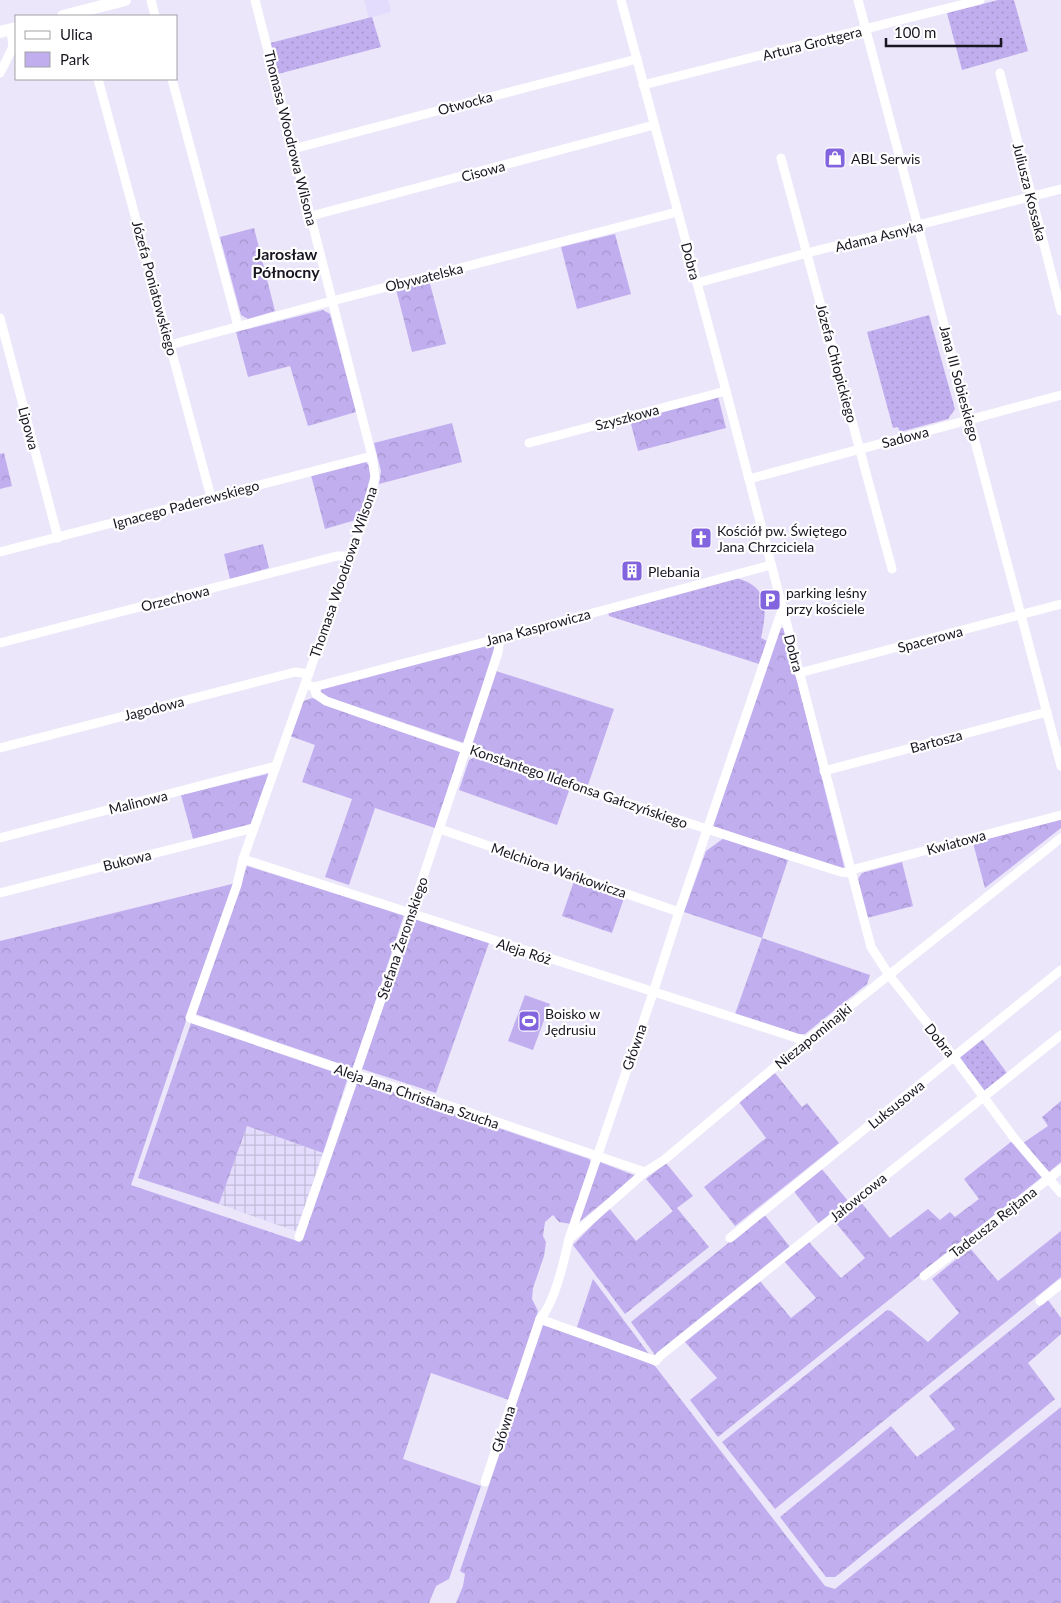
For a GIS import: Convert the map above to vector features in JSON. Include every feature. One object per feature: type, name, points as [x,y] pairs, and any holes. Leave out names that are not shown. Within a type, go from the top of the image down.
[{"type":"main road","points":[[80,14],[125,0]]},
{"type":"street","points":[[151,0],[155,15]]},
{"type":"street","name":"Thomasa Woodrowa Wilsona","points":[[190,1018],[237,885],[243,859],[276,766],[310,685],[309,674],[351,556],[372,493],[375,478],[372,456],[255,0]]},
{"type":"street","name":"Dobra","points":[[621,0],[726,391],[871,946],[889,976],[954,1057],[1014,1138],[1061,1193]]},
{"type":"street","name":"Jana III Sobieskiego","points":[[858,0],[1061,766]]},
{"type":"street","name":"Artura Grottgera","points":[[643,85],[980,0]]},
{"type":"street","points":[[0,73],[13,47],[9,30]]},
{"type":"street","name":"Otwocka","points":[[294,149],[467,102],[637,59]]},
{"type":"street","name":"Juliusza Kossaka","points":[[1000,72],[1061,311]]},
{"type":"street","name":"Józefa Poniatowskiego","points":[[98,80],[211,497]]},
{"type":"street","points":[[172,80],[238,326]]},
{"type":"street","name":"Cisowa","points":[[311,216],[654,125]]},
{"type":"street","name":"Józefa Chłopickiego","points":[[781,158],[892,569]]},
{"type":"street","name":"Adama Asnyka","points":[[697,283],[807,253],[1061,189]]},
{"type":"street","name":"Obywatelska","points":[[170,344],[677,212]]},
{"type":"street","name":"Lipowa","points":[[0,318],[58,538]]},
{"type":"street","name":"Szyszkowa","points":[[529,443],[726,391]]},
{"type":"street","name":"Sadowa","points":[[749,479],[1061,395]]},
{"type":"street","name":"Ignacego Paderewskiego","points":[[0,552],[372,456]]},
{"type":"street","name":"Orzechowa","points":[[0,643],[337,556],[351,556]]},
{"type":"street","name":"Jana Kasprowicza","points":[[310,685],[500,638],[771,565]]},
{"type":"street","name":"Spacerowa","points":[[799,673],[1061,604]]},
{"type":"street","name":"Główna","points":[[485,1482],[540,1319],[546,1313],[558,1280],[569,1239],[782,610]]},
{"type":"street","name":"Stefana Żeromskiego","points":[[299,1237],[467,749],[498,653],[500,638]]},
{"type":"street","name":"Jagodowa","points":[[0,748],[295,672],[309,674]]},
{"type":"street","name":"Konstantego Ildefonsa Gałczyńskiego","points":[[310,685],[316,694],[326,701],[708,830],[840,872],[851,871]]},
{"type":"street","name":"Bartosza","points":[[824,771],[1047,712]]},
{"type":"street","name":"Malinowa","points":[[0,838],[276,766]]},
{"type":"street","name":"Kwiatowa","points":[[851,871],[1061,815]]},
{"type":"street","name":"Bukowa","points":[[0,892],[254,828]]},
{"type":"street","name":"Melchiora Wańkowicza","points":[[440,829],[679,912]]},
{"type":"street","name":"Niezapominajki","points":[[569,1239],[645,1172],[664,1160],[806,1042],[1061,838]]},
{"type":"street","name":"Aleja Róż","points":[[243,859],[806,1042]]},
{"type":"street","name":"Luksusowa","points":[[730,1238],[1061,970]]},
{"type":"street","name":"Aleja Jana Christiana Szucha","points":[[190,1018],[645,1172]]},
{"type":"street","name":"Jałowcowa","points":[[540,1319],[656,1361],[1061,1035]]},
{"type":"street","name":"Tadeusza Rejtana","points":[[924,1276],[1061,1168]]},
{"type":"street","points":[[1040,1301],[1061,1284]]},
{"type":"shaded area","points":[[364,0],[388,0],[391,12],[369,18]]},
{"type":"shaded area","points":[[246,1126],[323,1153],[295,1231],[219,1204]]},
{"type":"green space","points":[[998,0],[1014,0],[1028,51],[962,70],[947,13]]},
{"type":"green space","points":[[372,17],[381,47],[278,74],[270,43]]},
{"type":"green space","points":[[254,228],[275,311],[248,319],[241,315],[220,237]]},
{"type":"green space","points":[[615,234],[631,294],[577,309],[561,247]]},
{"type":"green space","points":[[429,280],[446,344],[412,352],[396,289]]},
{"type":"green space","points":[[323,310],[330,314],[356,412],[308,426],[290,366],[248,377],[236,332]]},
{"type":"green space","points":[[929,315],[955,409],[948,419],[900,432],[898,427],[893,428],[867,332]]},
{"type":"green space","points":[[718,396],[726,428],[638,451],[630,420]]},
{"type":"green space","points":[[452,423],[462,462],[379,484],[381,471],[374,443]]},
{"type":"green space","points":[[4,453],[12,486],[0,489],[0,454]]},
{"type":"green space","points":[[365,461],[370,467],[371,474],[359,519],[325,529],[311,475]]},
{"type":"green space","points":[[263,544],[269,568],[230,579],[224,554]]},
{"type":"green space","points":[[736,578],[755,587],[764,600],[765,609],[761,638],[767,641],[759,664],[609,616],[608,612]]},
{"type":"green space","points":[[781,628],[784,628],[845,870],[713,826]]},
{"type":"green space","points":[[496,642],[464,743],[322,695],[321,689]]},
{"type":"green space","points":[[496,671],[614,709],[588,785],[471,746]]},
{"type":"green space","points":[[312,698],[458,748],[460,752],[435,828],[375,808],[349,885],[325,877],[352,799],[302,782],[315,745],[290,736],[301,702]]},
{"type":"green space","points":[[477,756],[570,788],[557,825],[459,790],[469,760]]},
{"type":"green space","points":[[271,773],[254,823],[193,839],[181,795]]},
{"type":"green space","points":[[1061,819],[1061,828],[985,888],[973,843]]},
{"type":"green space","points":[[724,838],[788,860],[762,938],[684,912],[706,851]]},
{"type":"green space","points":[[902,862],[913,906],[867,918],[858,879],[862,873]]},
{"type":"green space","points":[[247,866],[404,915],[353,1068],[195,1014]]},
{"type":"green space","points":[[574,881],[624,898],[612,933],[562,916]]},
{"type":"green space","points":[[236,883],[188,1015],[131,1185],[300,1242],[356,1079],[589,1159],[592,1163],[571,1224],[559,1222],[553,1215],[545,1222],[543,1236],[546,1242],[544,1256],[533,1288],[532,1299],[538,1311],[509,1400],[431,1373],[403,1459],[481,1486],[449,1579],[436,1586],[429,1603],[0,1603],[0,941]]},
{"type":"green space","points":[[414,916],[489,943],[436,1093],[362,1069]]},
{"type":"green space","points":[[762,938],[870,975],[867,984],[805,1034],[794,1034],[735,1014]]},
{"type":"green space","points":[[525,995],[550,1004],[533,1050],[508,1041]]},
{"type":"green space","points":[[191,1023],[348,1077],[323,1153],[247,1126],[219,1204],[138,1178]]},
{"type":"green space","points":[[982,1039],[1007,1073],[984,1091],[958,1058]]},
{"type":"green space","points":[[775,1073],[802,1107],[807,1103],[839,1143],[735,1226],[704,1187],[766,1138],[739,1102]]},
{"type":"green space","points":[[1061,1101],[1061,1162],[1049,1172],[1023,1143],[1048,1126],[1042,1117]]},
{"type":"green space","points":[[1012,1141],[1042,1177],[718,1437],[690,1400],[717,1378],[685,1342],[760,1281],[791,1318],[816,1298],[784,1261],[809,1242],[841,1278],[865,1258],[835,1222],[860,1201],[890,1238],[928,1209],[940,1220],[950,1212],[955,1217],[979,1199],[964,1179]]},
{"type":"green space","points":[[600,1162],[636,1176],[579,1222]]},
{"type":"green space","points":[[666,1163],[693,1196],[677,1208],[709,1247],[625,1314],[573,1245],[609,1208],[636,1241],[673,1211],[646,1179]]},
{"type":"green space","points":[[821,1168],[848,1201],[819,1224],[793,1190]]},
{"type":"green space","points":[[764,1214],[790,1247],[655,1355],[631,1322]]},
{"type":"green space","points":[[1061,1231],[1061,1277],[775,1509],[722,1442],[887,1310],[891,1311],[928,1342],[959,1313],[932,1279],[970,1248],[998,1281]]},
{"type":"green space","points":[[593,1279],[649,1354],[577,1327]]},
{"type":"green space","points":[[1048,1300],[1061,1318],[1061,1334],[1028,1363],[1055,1399],[843,1571],[835,1577],[826,1577],[780,1517],[891,1426],[917,1457],[955,1429],[929,1396]]},
{"type":"green space","points":[[543,1325],[645,1360],[655,1366],[825,1586],[835,1589],[1061,1407],[1061,1603],[456,1603],[463,1586],[465,1574],[460,1571]]},
{"type":"place","name":"ABL Serwis","points":[[835,158]]},
{"type":"place","name":"Kościół pw. Świętego Jana Chrzciciela","points":[[701,538]]},
{"type":"place","name":"Plebania","points":[[632,571]]},
{"type":"place","name":"parking leśny przy kościele","points":[[770,600]]},
{"type":"place","name":"Boisko w Jędrusiu","points":[[529,1021]]},
{"type":"district","name":"Jarosław Północny","points":[[286,262]]}]
